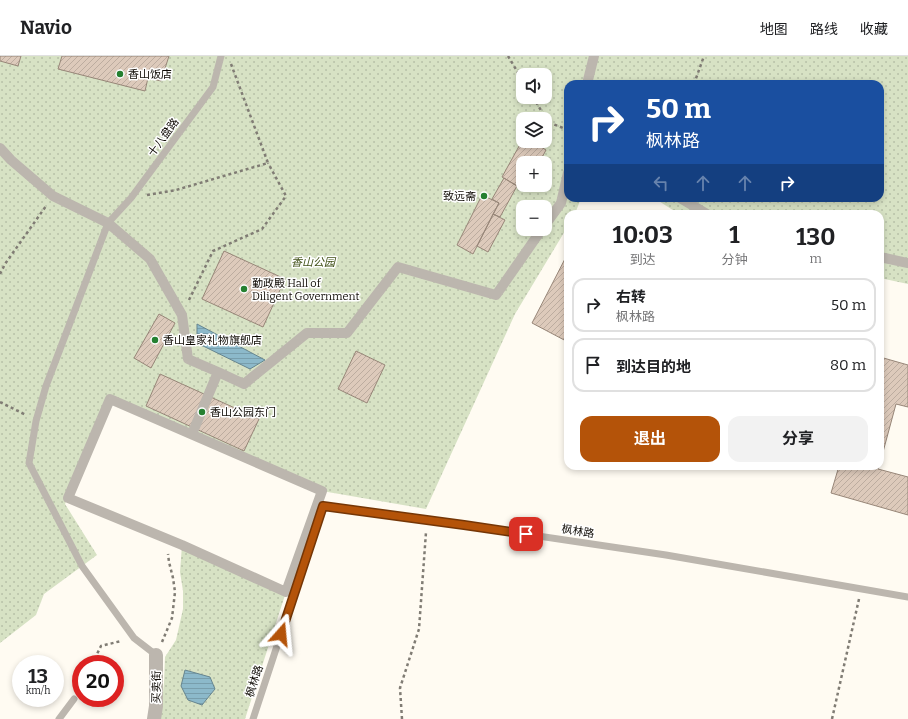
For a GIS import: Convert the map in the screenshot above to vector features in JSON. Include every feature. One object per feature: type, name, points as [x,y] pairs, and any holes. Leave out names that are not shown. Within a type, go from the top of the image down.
[{"type":"street","points":[[588,80],[594,56]]},
{"type":"street","points":[[0,148],[11,160],[53,196],[108,224],[150,259],[182,315],[188,359],[244,384],[307,333],[347,333],[398,267],[496,295],[537,236]]},
{"type":"street","points":[[552,216],[564,200]]},
{"type":"street","points":[[687,202],[700,210]]},
{"type":"street","points":[[884,258],[908,263]]},
{"type":"street","points":[[192,434],[218,372]]},
{"type":"street","points":[[110,399],[322,491],[286,592],[168,539],[68,498],[110,399]]},
{"type":"street","name":"买卖街","points":[[154,719],[156,706],[156,655]]},
{"type":"lane","name":"十八盘路","points":[[108,224],[131,198],[213,87],[221,56]]},
{"type":"lane","points":[[108,224],[46,386],[36,421],[29,463],[82,566],[134,638],[156,655]]},
{"type":"lane","name":"枫林路","points":[[253,719],[323,506],[666,555],[908,597]]},
{"type":"lane","points":[[59,719],[72,702]]},
{"type":"path","points":[[508,56],[516,69]]},
{"type":"path","points":[[695,80],[704,56]]},
{"type":"path","points":[[182,315],[213,251],[262,229],[286,196],[268,163],[231,63]]},
{"type":"path","points":[[537,104],[548,122],[564,128]]},
{"type":"path","points":[[131,198],[176,190],[268,163]]},
{"type":"path","points":[[0,274],[53,196]]},
{"type":"path","points":[[0,402],[36,421]]},
{"type":"path","points":[[402,719],[400,688],[419,629],[426,532]]},
{"type":"path","points":[[156,655],[172,618],[175,592],[169,562],[168,539]]},
{"type":"path","points":[[832,719],[862,589]]},
{"type":"path","points":[[96,655],[101,646],[134,638]]},
{"type":"green space","name":"香山公园","points":[[0,56],[908,56],[908,284],[884,279],[884,210],[673,210],[660,202],[884,202],[884,80],[564,80],[564,202],[580,202],[576,210],[564,210],[564,233],[515,314],[426,509],[322,491],[110,399],[65,504],[97,555],[44,594],[36,615],[0,643]]},
{"type":"green space","points":[[182,545],[286,592],[245,719],[160,719],[165,657],[176,640],[183,609],[183,591],[180,572]]},
{"type":"water","points":[[197,324],[265,360],[250,369],[197,343]]},
{"type":"water","points":[[185,670],[210,677],[215,689],[202,705],[188,700],[181,686]]},
{"type":"building","points":[[0,56],[21,56],[18,66],[0,61]]},
{"type":"building","name":"香山饭店","points":[[62,56],[169,56],[161,81],[148,78],[145,91],[58,69]]},
{"type":"building","points":[[518,148],[543,148],[546,150],[543,156],[516,156],[516,185],[502,177]]},
{"type":"building","points":[[504,178],[516,185],[500,217],[493,214],[499,203],[492,199]]},
{"type":"building","points":[[482,195],[499,203],[473,254],[457,245]]},
{"type":"building","points":[[493,214],[505,220],[488,252],[477,246]]},
{"type":"building","name":"勤政殿 Hall of Diligent Government","points":[[224,251],[285,279],[263,327],[202,299]]},
{"type":"building","points":[[564,261],[564,340],[532,323]]},
{"type":"building","name":"香山皇家礼物旗舰店","points":[[159,314],[175,323],[151,368],[134,358]]},
{"type":"building","points":[[356,351],[385,365],[367,403],[338,389]]},
{"type":"building","points":[[884,358],[908,365],[908,407],[896,404],[884,448]]},
{"type":"building","name":"香山公园东门","points":[[160,374],[259,419],[244,451],[146,406]]},
{"type":"building","points":[[838,470],[882,470],[908,477],[908,515],[831,493]]},
{"type":"place","name":"香山饭店","points":[[120,74]]},
{"type":"place","name":"致远斋","points":[[484,196]]},
{"type":"place","name":"勤政殿 Hall of Diligent Government","points":[[244,289]]},
{"type":"place","name":"香山皇家礼物旗舰店","points":[[155,340]]},
{"type":"place","name":"香山公园东门","points":[[202,412]]},
{"type":"route","points":[[281,634],[323,506],[526,534]]}]
